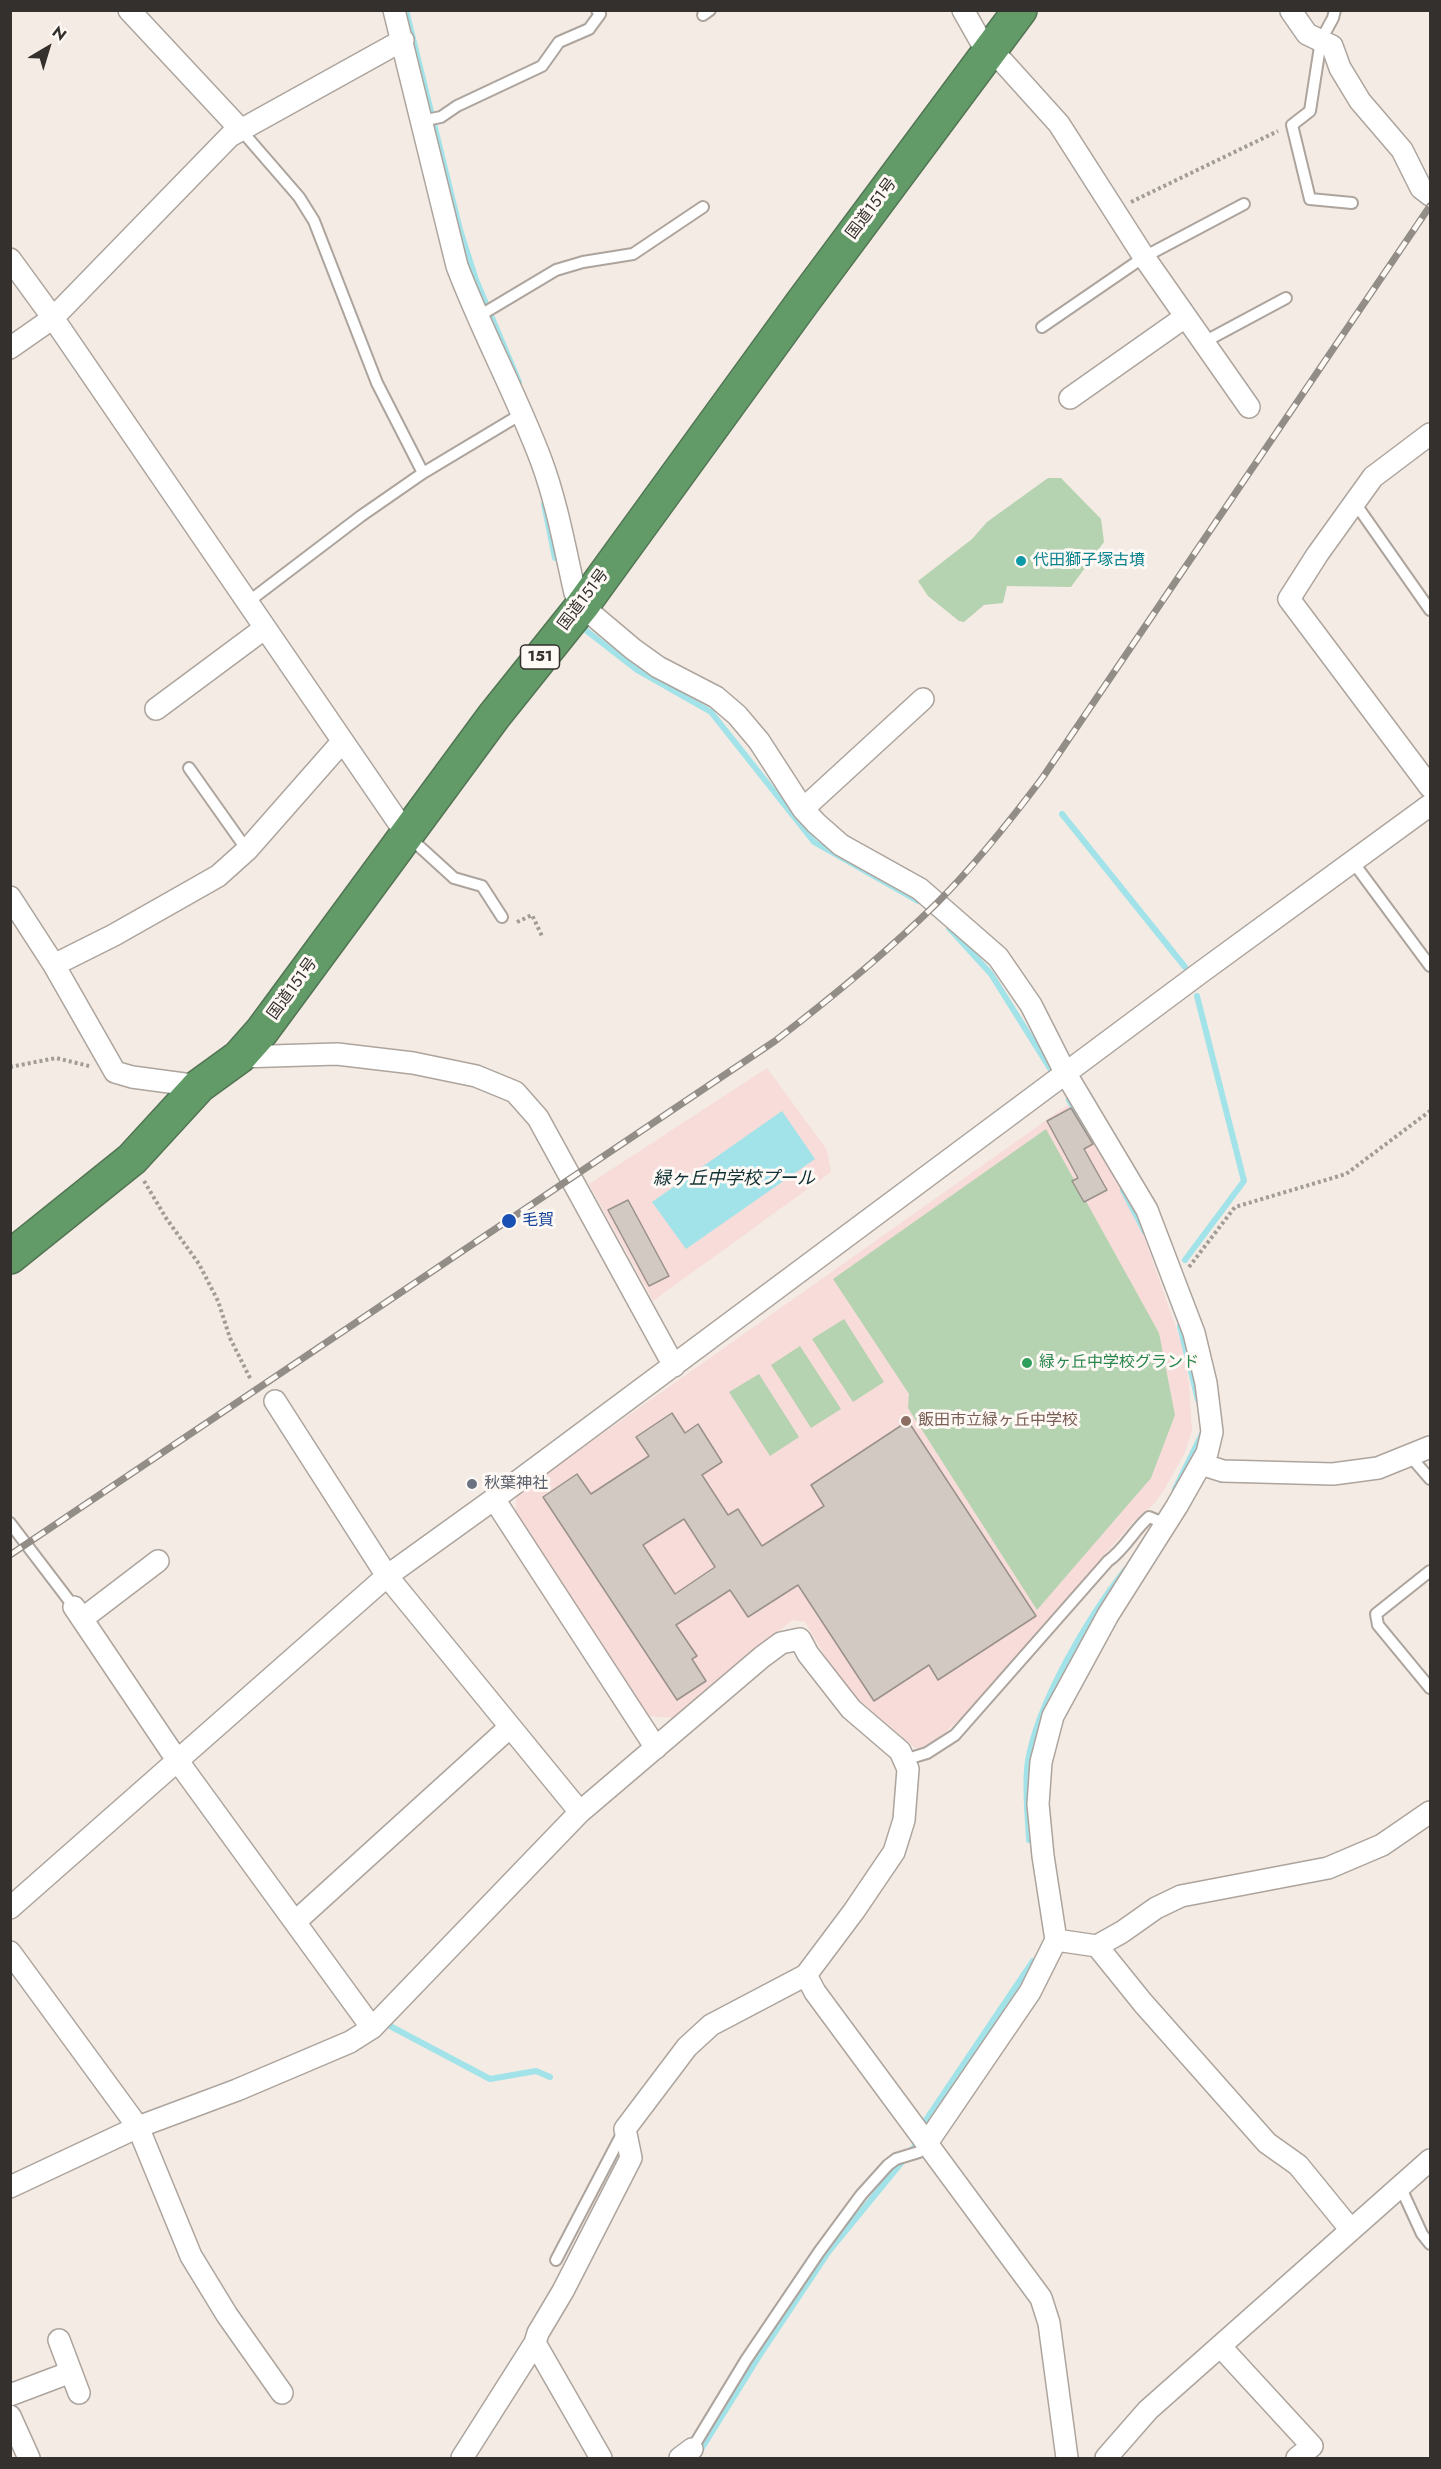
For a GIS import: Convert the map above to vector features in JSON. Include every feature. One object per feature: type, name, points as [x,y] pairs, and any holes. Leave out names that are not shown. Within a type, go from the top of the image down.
[{"type":"highway","name":"国道151号","points":[[10,1257],[132,1159],[199,1086],[239,1057],[262,1031],[494,716],[582,606],[802,303],[1020,10]]},
{"type":"street","points":[[129,10],[241,130]]},
{"type":"street","points":[[394,10],[430,119],[457,266],[485,313],[524,415],[551,493],[575,593],[582,606],[650,661],[716,697],[738,716],[759,741],[803,809],[841,844],[920,890],[998,957],[1031,1005],[1066,1074],[1147,1210],[1194,1333],[1206,1383],[1212,1432],[1207,1452],[1201,1464],[1159,1522],[1070,1681],[1053,1716],[1041,1762],[1038,1804],[1043,1856],[1056,1940],[1030,1992],[923,2148]]},
{"type":"street","points":[[963,10],[980,40],[1059,124],[1144,257],[1249,407]]},
{"type":"street","points":[[1291,11],[1307,34],[1332,46],[1340,68],[1360,101],[1402,150],[1421,188],[1431,195]]},
{"type":"street","points":[[10,348],[53,318],[230,136],[403,40]]},
{"type":"street","points":[[10,259],[53,318],[407,835]]},
{"type":"street","points":[[1070,398],[1185,317]]},
{"type":"street","points":[[1431,434],[1373,477],[1317,555],[1289,599],[1431,788]]},
{"type":"street","points":[[156,709],[265,628]]},
{"type":"street","points":[[803,809],[923,699]]},
{"type":"street","points":[[54,965],[178,900],[218,876],[247,850],[342,742]]},
{"type":"street","points":[[10,1908],[387,1576],[1431,805]]},
{"type":"street","points":[[10,897],[54,965],[116,1072],[132,1077],[199,1086]]},
{"type":"street","points":[[239,1057],[336,1054],[413,1063],[476,1076],[515,1092],[538,1118],[674,1366]]},
{"type":"street","points":[[275,1401],[387,1576],[580,1812]]},
{"type":"street","points":[[1201,1464],[1223,1471],[1333,1474],[1378,1468],[1411,1457],[1431,1447]]},
{"type":"street","points":[[494,1499],[656,1748]]},
{"type":"street","points":[[158,1561],[78,1613],[177,1760],[372,2028]]},
{"type":"street","points":[[10,2187],[138,2127],[237,2090],[350,2043],[372,2028],[580,1812],[762,1657],[781,1643],[800,1639],[808,1654],[851,1709],[900,1751],[908,1769],[904,1820],[894,1852],[806,1976],[711,2025],[687,2047],[625,2129],[631,2158],[535,2343],[462,2458]]},
{"type":"street","points":[[295,1922],[510,1727]]},
{"type":"street","points":[[1056,1940],[1097,1946],[1181,1896],[1328,1868],[1382,1845],[1431,1812]]},
{"type":"street","points":[[1097,1946],[1143,2003],[1267,2143],[1298,2165],[1351,2230]]},
{"type":"street","points":[[10,1952],[138,2127],[191,2256],[226,2315],[282,2393]]},
{"type":"street","points":[[806,1976],[814,1992],[923,2148],[1041,2298],[1049,2323],[1067,2458]]},
{"type":"street","points":[[1106,2458],[1148,2410],[1431,2160]]},
{"type":"street","points":[[59,2340],[79,2393]]},
{"type":"street","points":[[535,2343],[601,2458]]},
{"type":"street","points":[[1220,2346],[1312,2446],[1297,2458]]},
{"type":"street","points":[[10,2396],[71,2372]]},
{"type":"street","points":[[10,2416],[29,2458]]},
{"type":"lane","points":[[430,119],[542,66],[559,42],[589,29],[600,14],[597,10]]},
{"type":"lane","points":[[1335,10],[1321,40],[1310,111],[1292,124],[1310,199],[1352,203]]},
{"type":"lane","points":[[241,130],[298,197],[314,221],[377,383],[423,473]]},
{"type":"lane","points":[[1042,327],[1144,257],[1244,204]]},
{"type":"lane","points":[[485,313],[556,270],[583,261],[609,260],[633,254],[703,207]]},
{"type":"lane","points":[[1203,342],[1286,298]]},
{"type":"lane","points":[[248,602],[361,516],[423,473],[513,419],[524,415]]},
{"type":"lane","points":[[1355,503],[1431,610]]},
{"type":"lane","points":[[189,768],[247,850]]},
{"type":"lane","points":[[407,835],[454,878],[482,886],[502,917]]},
{"type":"lane","points":[[1353,862],[1431,966]]},
{"type":"lane","points":[[1411,1457],[1431,1479]]},
{"type":"lane","points":[[904,1760],[927,1754],[955,1735],[1108,1561],[1120,1552],[1136,1529],[1159,1522]]},
{"type":"lane","points":[[10,1523],[78,1613]]},
{"type":"lane","points":[[1431,1571],[1376,1614],[1378,1625],[1431,1688]]},
{"type":"lane","points":[[556,2260],[625,2129]]},
{"type":"lane","points":[[686,2454],[746,2360],[819,2252],[861,2195],[896,2159],[923,2148]]},
{"type":"lane","points":[[1401,2186],[1422,2234],[1431,2244]]},
{"type":"path","points":[[1114,211],[1292,124]]},
{"type":"path","points":[[502,917],[507,926],[532,915],[542,936]]},
{"type":"path","points":[[10,1067],[56,1058],[116,1072]]},
{"type":"path","points":[[1175,1284],[1235,1208],[1346,1174],[1431,1111]]},
{"type":"path","points":[[132,1159],[166,1218],[199,1264],[218,1301],[230,1338],[251,1380]]},
{"type":"shaded area","points":[[767,1068],[827,1150],[831,1172],[653,1301],[589,1184]]},
{"type":"shaded area","name":"飯田市立緑ヶ丘中学校","points":[[1072,1102],[1144,1237],[1184,1350],[1192,1431],[1185,1452],[1164,1490],[1154,1504],[1134,1521],[962,1717],[932,1744],[924,1748],[915,1748],[857,1698],[833,1669],[805,1622],[792,1620],[675,1718],[648,1716],[516,1515],[516,1495]]},
{"type":"green space","points":[[1048,478],[1061,478],[1101,519],[1104,542],[1071,587],[1007,586],[1003,603],[984,605],[964,622],[959,621],[928,596],[918,581],[972,539],[987,522]]},
{"type":"green space","name":"緑ヶ丘中学校グランド","points":[[1046,1129],[1159,1333],[1175,1415],[1151,1478],[1037,1610],[908,1408],[909,1394],[833,1279]]},
{"type":"green space","points":[[844,1319],[884,1382],[853,1402],[812,1339]]},
{"type":"green space","points":[[800,1346],[841,1409],[811,1428],[771,1365]]},
{"type":"green space","points":[[759,1374],[799,1437],[770,1456],[729,1392]]},
{"type":"water","name":"緑ヶ丘中学校プール","points":[[782,1111],[815,1159],[686,1249],[652,1202]]},
{"type":"building","points":[[1071,1108],[1093,1144],[1084,1149],[1107,1190],[1084,1202],[1072,1181],[1078,1178],[1047,1121]]},
{"type":"building","points":[[628,1200],[669,1276],[649,1286],[608,1210]]},
{"type":"building","points":[[672,1413],[685,1433],[698,1424],[722,1462],[702,1475],[728,1515],[738,1509],[762,1546],[824,1506],[811,1485],[908,1421],[1036,1616],[938,1680],[929,1665],[874,1701],[798,1585],[748,1617],[730,1590],[676,1625],[697,1656],[692,1659],[706,1681],[677,1700],[543,1497],[577,1474],[591,1494],[649,1456],[636,1437]],"holes":[[[684,1519],[715,1567],[675,1594],[643,1545]]]},
{"type":"waterway","points":[[406,10],[460,230],[476,280],[519,382]]},
{"type":"waterway","points":[[544,504],[555,558]]},
{"type":"waterway","points":[[583,628],[637,670],[711,712],[814,842],[918,901]]},
{"type":"waterway","points":[[1062,814],[1185,967]]},
{"type":"waterway","points":[[949,928],[991,974],[1051,1070]]},
{"type":"waterway","points":[[1185,1260],[1244,1181],[1197,996]]},
{"type":"waterway","points":[[1069,1100],[1087,1130]]},
{"type":"waterway","points":[[1123,1190],[1145,1232]]},
{"type":"waterway","points":[[1180,1326],[1198,1400]]},
{"type":"waterway","points":[[1175,1489],[1202,1434]]},
{"type":"waterway","points":[[1029,1840],[1027,1770],[1042,1713],[1066,1661],[1096,1611],[1125,1570]]},
{"type":"waterway","points":[[926,2120],[1033,1961]]},
{"type":"waterway","points":[[390,2026],[490,2079],[536,2071],[550,2077]]},
{"type":"waterway","points":[[697,2456],[761,2353],[829,2251],[915,2146]]},
{"type":"railway","points":[[10,1555],[775,1041],[857,975],[917,922],[978,858],[1043,777],[1430,206]]},
{"type":"place","name":"代田獅子塚古墳","points":[[1021,561]]},
{"type":"place","name":"毛賀","points":[[509,1221]]},
{"type":"place","name":"緑ヶ丘中学校グランド","points":[[1027,1363]]},
{"type":"place","name":"飯田市立緑ヶ丘中学校","points":[[906,1421]]},
{"type":"place","name":"秋葉神社","points":[[472,1484]]}]
